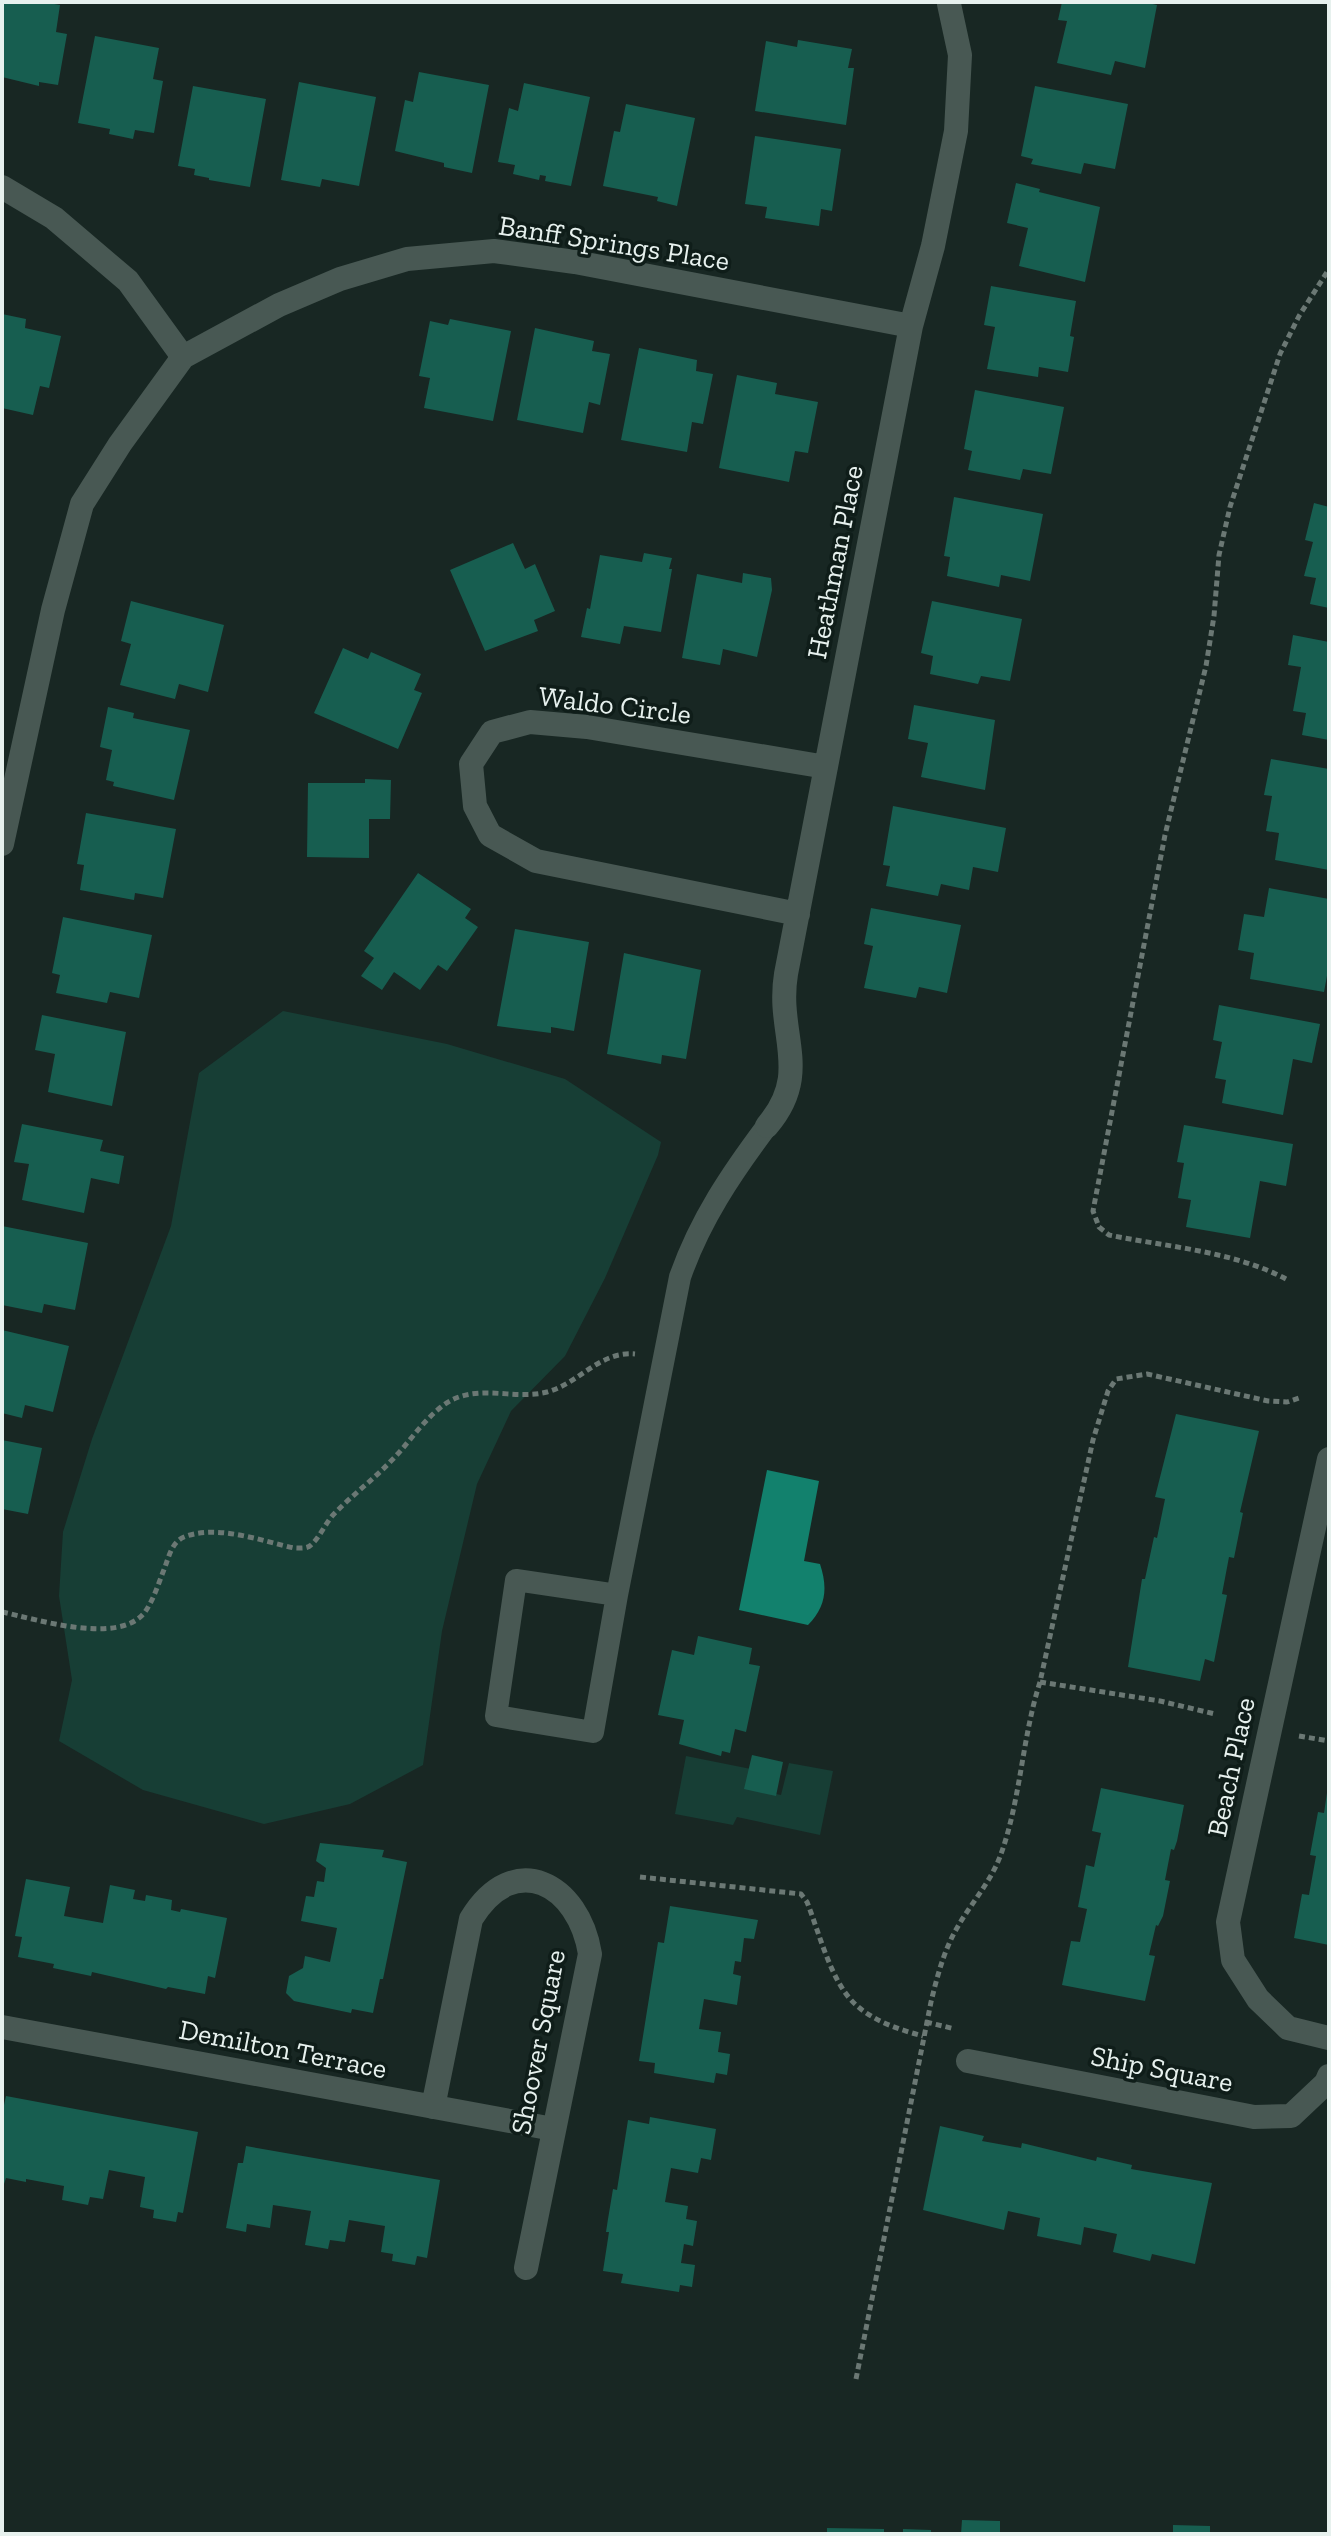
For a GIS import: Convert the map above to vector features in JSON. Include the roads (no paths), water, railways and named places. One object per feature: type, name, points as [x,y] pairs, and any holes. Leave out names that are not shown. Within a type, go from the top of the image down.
[{"type":"street","name":"Heathman Place","points":[[767,1126],[786,1099],[791,1078],[783,994],[911,326],[933,246],[956,131],[960,55],[947,3]]},
{"type":"street","points":[[2,187],[54,218],[128,281],[183,357]]},
{"type":"street","name":"Banff Springs Place","points":[[2,844],[53,610],[82,504],[120,444],[183,357],[279,305],[340,279],[407,259],[494,251],[575,262],[911,326]]},
{"type":"street","name":"Waldo Circle","points":[[798,914],[536,861],[490,835],[475,806],[471,764],[492,732],[530,722],[587,727],[826,767]]},
{"type":"street","name":"Beach Place","points":[[1329,1459],[1228,1922],[1233,1960],[1258,1999],[1288,2028],[1329,2038]]},
{"type":"street","name":"Shoover Square","points":[[433,2107],[471,1919],[482,1901],[496,1889],[513,1881],[545,1885],[564,1897],[578,1914],[590,1954],[526,2268]]},
{"type":"street","name":"Demilton Terrace","points":[[2,2027],[553,2129]]},
{"type":"street","name":"Ship Square","points":[[968,2061],[1254,2117],[1291,2116],[1326,2083],[1329,2076]]},
{"type":"lane","points":[[617,1595],[516,1580],[496,1716],[593,1732],[680,1277],[692,1242],[725,1184],[767,1126]]}]
